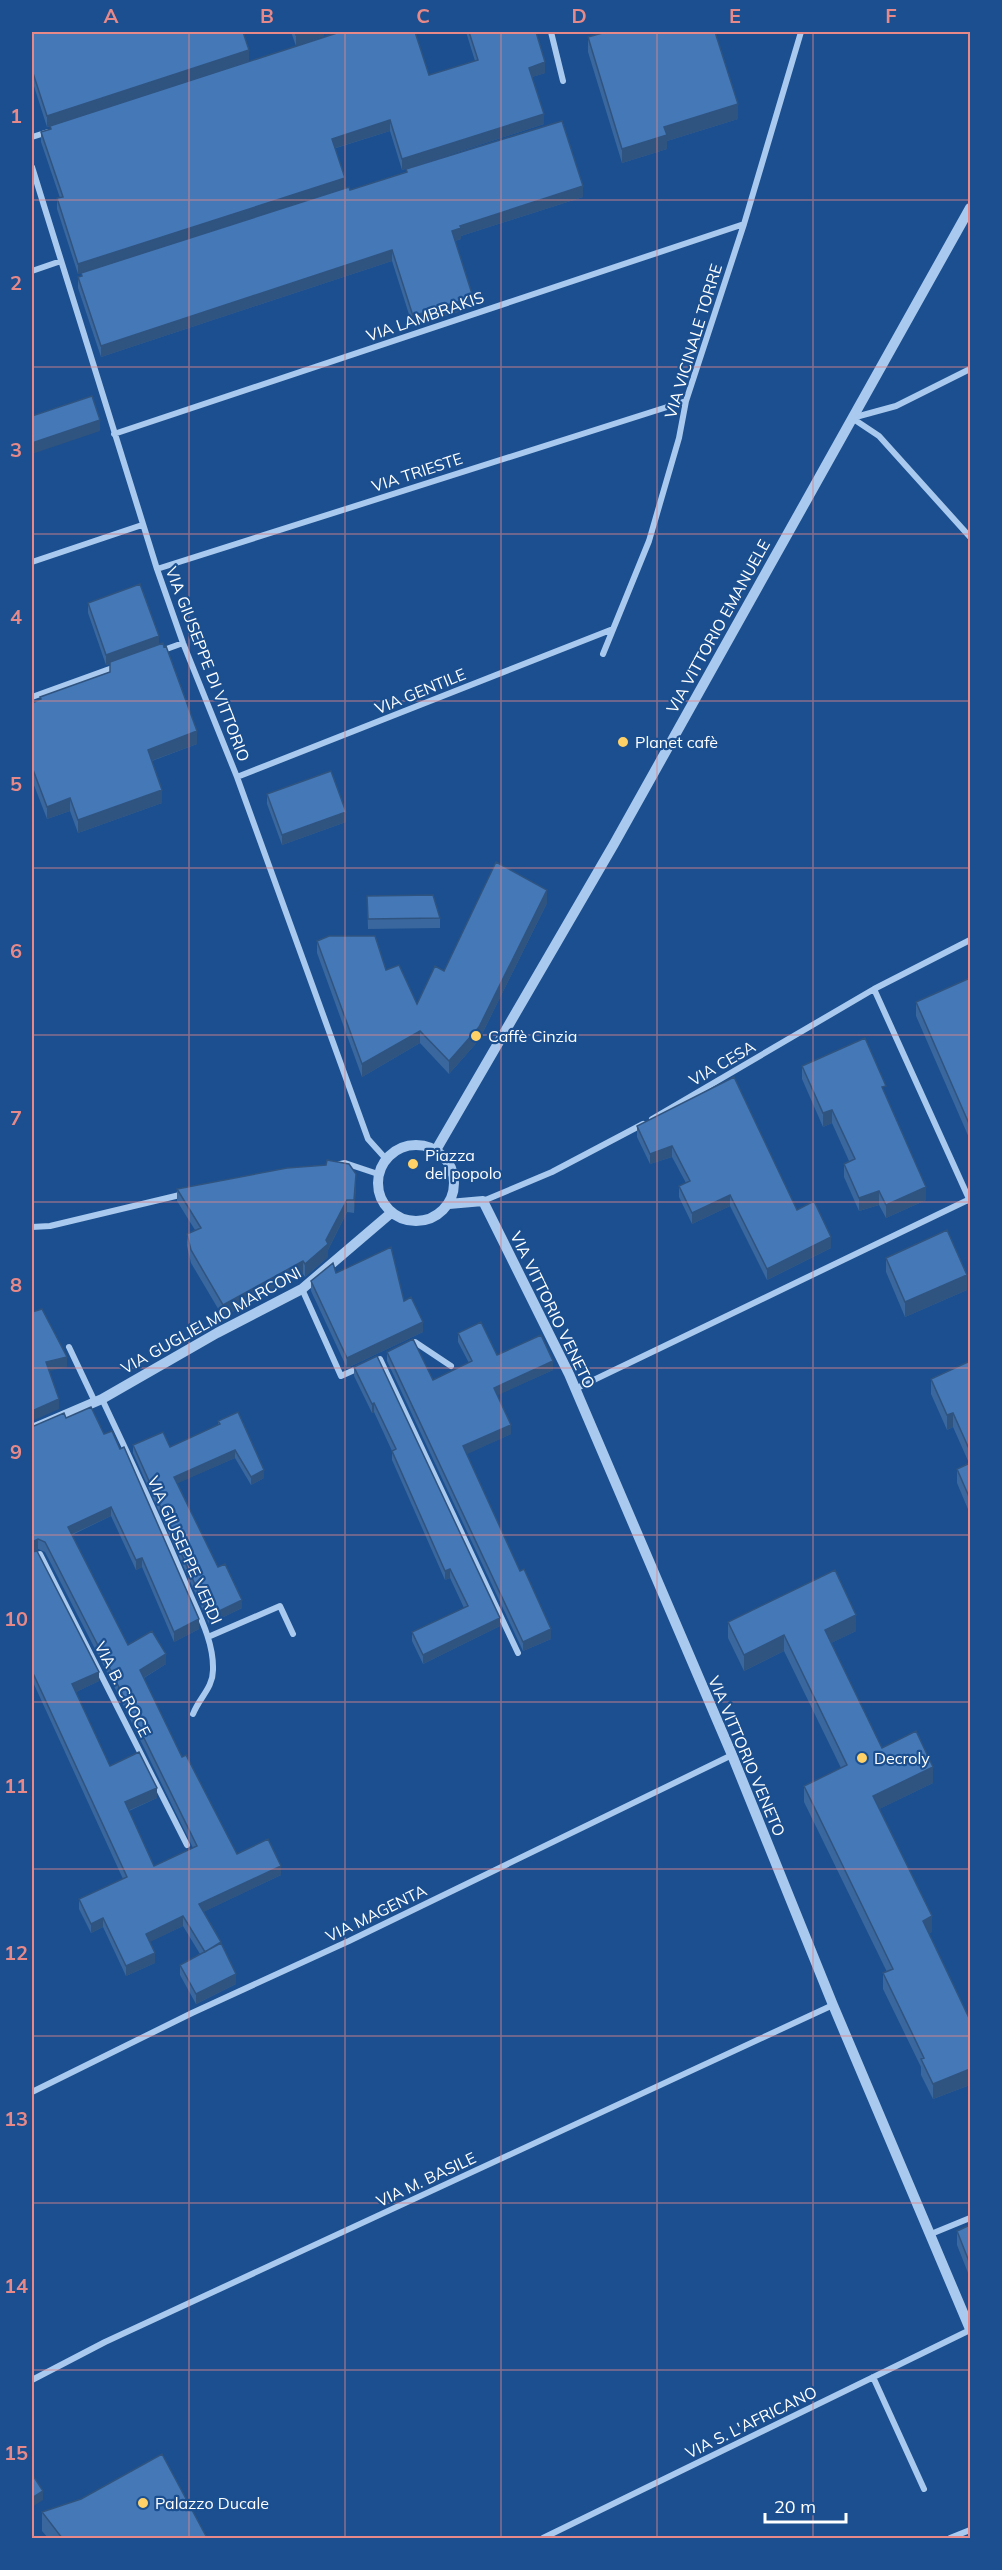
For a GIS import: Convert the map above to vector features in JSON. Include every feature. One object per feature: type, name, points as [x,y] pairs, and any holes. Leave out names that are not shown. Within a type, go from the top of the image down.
[{"type":"street","points":[[551,32],[563,81]]},
{"type":"street","name":"VIA VICINALE TORRE","points":[[603,654],[649,541],[679,438],[686,401],[744,224],[801,32]]},
{"type":"street","points":[[32,137],[54,130]]},
{"type":"street","name":"VIA GIUSEPPE DI VITTORIO","points":[[32,167],[142,525],[183,643],[237,777],[368,1139],[386,1159]]},
{"type":"street","name":"VIA VITTORIO EMANUELE","points":[[436,1150],[614,844],[970,208]]},
{"type":"street","name":"VIA LAMBRAKIS","points":[[114,434],[744,224]]},
{"type":"street","points":[[32,272],[61,261]]},
{"type":"street","points":[[68,284],[80,280]]},
{"type":"street","points":[[852,418],[896,406],[970,369]]},
{"type":"street","points":[[93,400],[103,397]]},
{"type":"street","name":"VIA TRIESTE","points":[[157,569],[686,401]]},
{"type":"street","points":[[852,418],[879,436],[969,534]]},
{"type":"street","points":[[32,562],[142,525]]},
{"type":"street","name":"VIA GENTILE","points":[[237,777],[614,629]]},
{"type":"street","points":[[151,655],[183,643]]},
{"type":"street","points":[[32,697],[118,666]]},
{"type":"street","name":"VIA CESA","points":[[483,1201],[552,1172],[628,1134],[874,989],[970,940]]},
{"type":"street","points":[[575,1389],[970,1200],[874,989]]},
{"type":"street","points":[[415,1145],[436,1150],[452,1169],[455,1181],[449,1204],[437,1216],[422,1222],[406,1221],[391,1213],[382,1202],[377,1188],[378,1174],[386,1159],[394,1151],[415,1145]]},
{"type":"street","points":[[323,1167],[345,1163],[378,1174]]},
{"type":"street","points":[[32,1227],[50,1226],[189,1193]]},
{"type":"street","points":[[449,1204],[483,1201]]},
{"type":"street","name":"VIA VITTORIO VENETO","points":[[483,1201],[575,1389],[732,1755],[833,2004],[970,2330]]},
{"type":"street","name":"VIA GUGLIELMO MARCONI","points":[[32,1430],[98,1401],[218,1333],[302,1289],[391,1213]]},
{"type":"street","points":[[302,1289],[341,1376],[388,1354]]},
{"type":"street","points":[[397,1350],[415,1342],[451,1366]]},
{"type":"street","name":"VIA GIUSEPPE VERDI","points":[[69,1347],[169,1544],[208,1636],[213,1669],[210,1689],[197,1703],[193,1714]]},
{"type":"street","points":[[380,1359],[518,1653]]},
{"type":"street","name":"VIA B. CROCE","points":[[32,1557],[40,1554],[187,1845]]},
{"type":"street","points":[[208,1636],[280,1605],[293,1634]]},
{"type":"street","name":"VIA MAGENTA","points":[[32,2092],[192,2013],[350,1941],[732,1755]]},
{"type":"street","name":"VIA M. BASILE","points":[[32,2380],[105,2342],[833,2004]]},
{"type":"street","points":[[931,2234],[970,2218]]},
{"type":"street","name":"VIA S. L'AFRICANO","points":[[543,2538],[970,2330]]},
{"type":"street","points":[[873,2378],[924,2488]]},
{"type":"street","points":[[950,2538],[970,2530]]},
{"type":"building","points":[[32,32],[243,32],[249,50],[47,116],[32,70]]},
{"type":"building","points":[[340,32],[415,32],[429,75],[478,60],[469,32],[536,32],[545,62],[529,68],[544,114],[402,159],[390,120],[332,139],[345,178],[78,264],[57,198],[63,197],[41,132],[51,129],[50,126]]},
{"type":"building","points":[[606,32],[715,32],[738,104],[664,127],[667,135],[622,149],[588,37]]},
{"type":"building","points":[[562,121],[583,186],[460,226],[461,228],[452,231],[473,297],[413,316],[392,250],[101,346],[78,277],[82,276],[81,273],[349,187],[350,190],[407,172],[406,169]]},
{"type":"building","points":[[92,396],[100,420],[32,443],[32,416]]},
{"type":"building","points":[[140,584],[159,636],[106,655],[88,603]]},
{"type":"building","points":[[163,643],[197,731],[148,750],[162,790],[78,820],[70,798],[47,807],[32,767],[32,703],[41,699],[40,697],[110,672],[110,662]]},
{"type":"building","points":[[331,771],[346,812],[282,835],[267,794]]},
{"type":"building","points":[[496,862],[547,890],[479,1027],[449,1061],[420,1031],[362,1064],[317,941],[329,936],[375,936],[386,970],[399,965],[417,1004],[435,966],[444,971]]},
{"type":"building","points":[[433,895],[440,918],[368,919],[367,896]]},
{"type":"building","points":[[970,978],[970,1126],[916,1002]]},
{"type":"building","points":[[865,1038],[886,1086],[882,1087],[926,1187],[886,1205],[879,1191],[859,1198],[844,1164],[855,1159],[832,1110],[823,1113],[802,1066]]},
{"type":"building","points":[[734,1077],[797,1210],[814,1201],[831,1237],[767,1269],[730,1195],[692,1213],[679,1186],[690,1181],[672,1146],[650,1154],[637,1126]]},
{"type":"building","points":[[327,1160],[349,1164],[356,1174],[354,1200],[347,1200],[326,1240],[328,1244],[305,1264],[303,1261],[223,1305],[191,1250],[187,1234],[201,1228],[177,1189],[287,1168],[326,1165]]},
{"type":"building","points":[[947,1230],[967,1275],[905,1302],[886,1258]]},
{"type":"building","points":[[391,1247],[404,1301],[411,1297],[423,1322],[347,1358],[311,1281],[333,1263],[336,1273]]},
{"type":"building","points":[[42,1309],[67,1357],[46,1362],[59,1399],[32,1411],[32,1312]]},
{"type":"building","points":[[481,1322],[497,1355],[541,1335],[553,1361],[494,1388],[511,1425],[463,1446],[520,1571],[524,1569],[551,1629],[523,1642],[387,1352],[413,1339],[433,1380],[472,1361],[458,1333]]},
{"type":"building","points":[[377,1356],[500,1618],[423,1655],[412,1632],[468,1606],[450,1569],[445,1571],[392,1451],[396,1449],[354,1367]]},
{"type":"building","points":[[970,1361],[970,1451],[953,1413],[947,1415],[931,1379]]},
{"type":"building","points":[[91,1407],[104,1434],[112,1431],[120,1449],[124,1447],[199,1619],[174,1632],[142,1558],[136,1560],[111,1507],[68,1527],[128,1645],[152,1631],[166,1654],[140,1670],[182,1757],[186,1755],[237,1854],[268,1839],[281,1866],[199,1904],[221,1942],[205,1952],[183,1916],[146,1934],[155,1953],[126,1966],[103,1918],[91,1924],[79,1899],[127,1877],[32,1671],[32,1552],[37,1551],[99,1672],[72,1684],[110,1766],[139,1752],[157,1788],[125,1802],[154,1866],[197,1846],[45,1542],[38,1539],[32,1542],[32,1425],[64,1413],[66,1418]]},
{"type":"building","points":[[238,1412],[264,1470],[251,1477],[235,1450],[174,1477],[218,1567],[225,1564],[242,1600],[209,1616],[133,1445],[163,1432],[170,1447],[220,1424],[218,1421]]},
{"type":"building","points":[[970,1463],[970,1499],[957,1469]]},
{"type":"building","points":[[835,1570],[856,1615],[825,1630],[882,1748],[916,1731],[933,1767],[873,1796],[932,1916],[923,1921],[970,2020],[970,2069],[933,2084],[921,2059],[924,2058],[883,1973],[893,1969],[804,1786],[847,1765],[784,1635],[744,1655],[728,1622]]},
{"type":"building","points":[[221,1943],[236,1974],[196,1994],[180,1965]]},
{"type":"building","points":[[970,2225],[970,2264],[957,2231]]},
{"type":"building","name":"Palazzo Ducale","points":[[162,2454],[207,2538],[62,2538],[42,2512],[81,2499]]},
{"type":"building","points":[[32,2474],[43,2491],[32,2498]]},
{"type":"place","name":"Planet cafè","points":[[623,742]]},
{"type":"place","name":"Caffè Cinzia","points":[[476,1036]]},
{"type":"place","name":"Piazza del popolo","points":[[413,1164]]},
{"type":"place","name":"Decroly","points":[[862,1758]]},
{"type":"place","name":"Palazzo Ducale","points":[[143,2503]]}]
